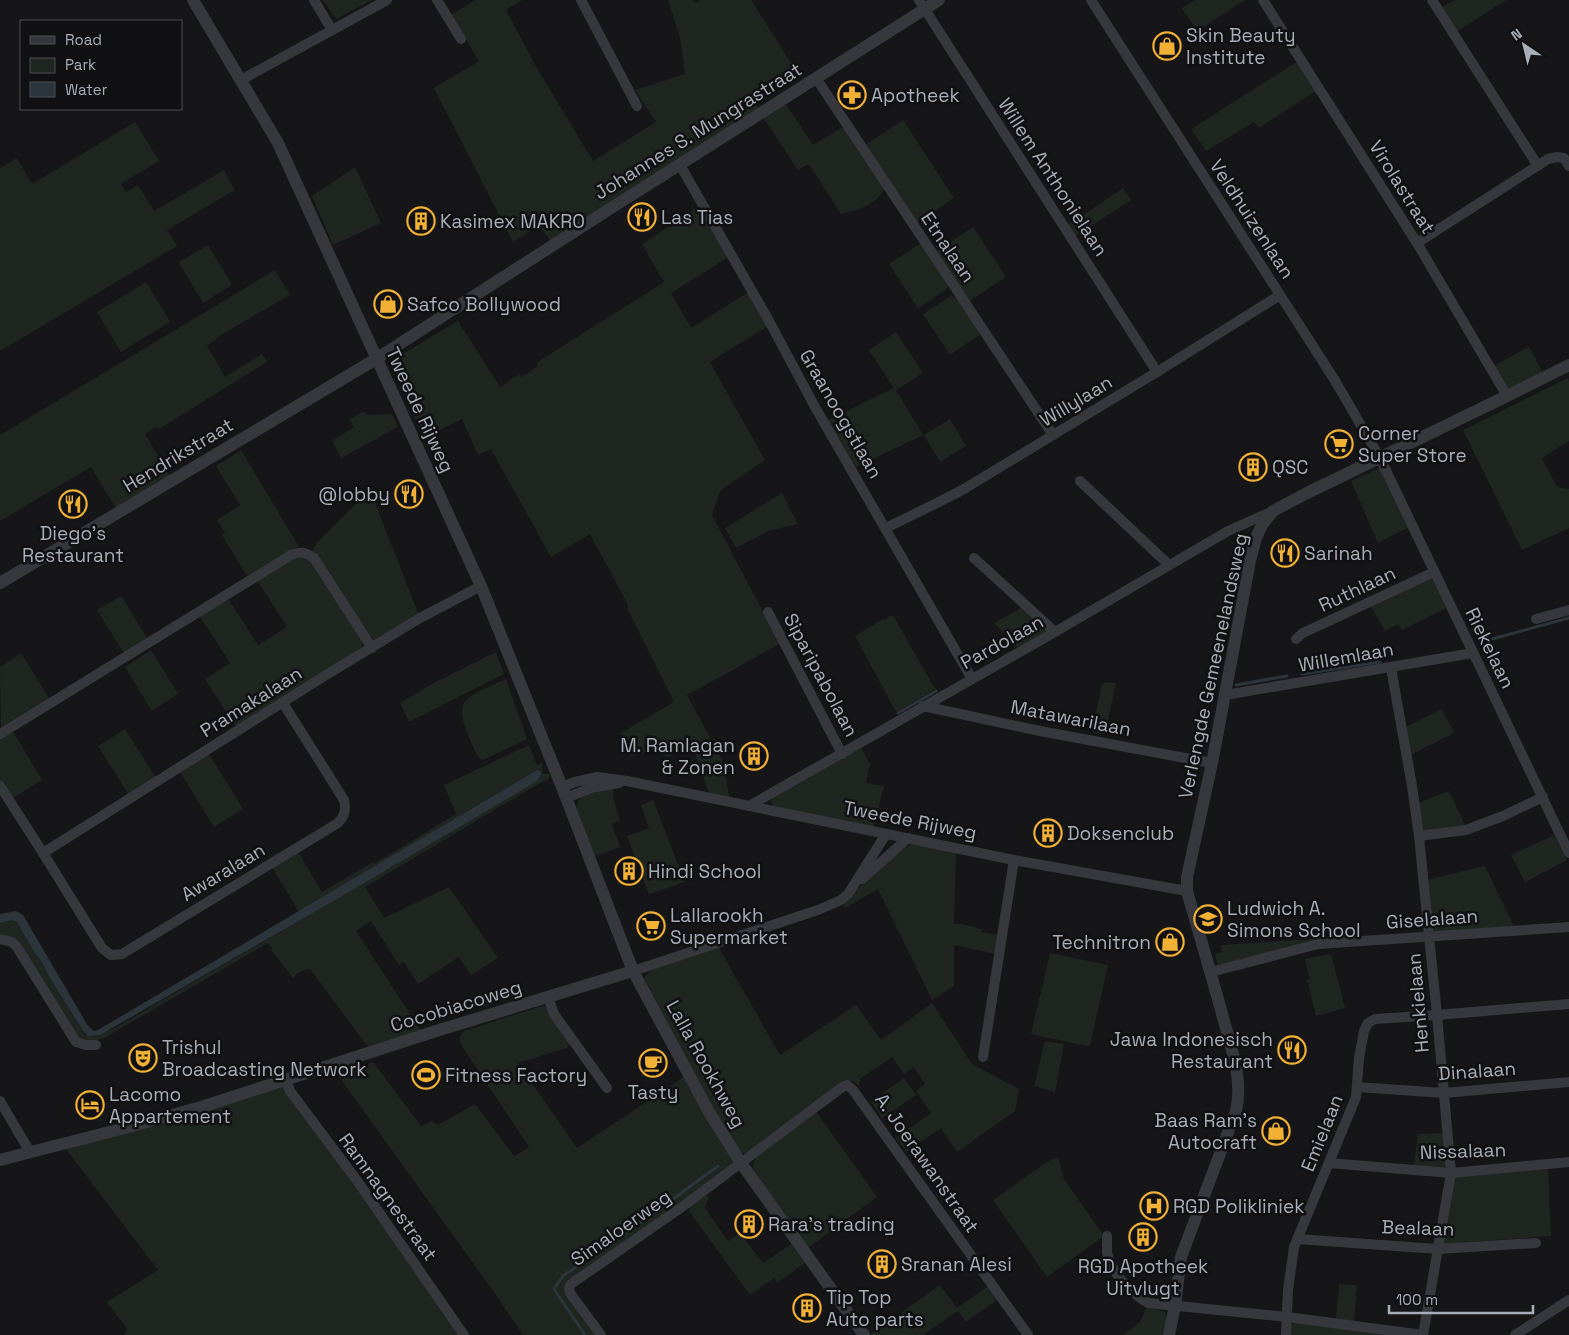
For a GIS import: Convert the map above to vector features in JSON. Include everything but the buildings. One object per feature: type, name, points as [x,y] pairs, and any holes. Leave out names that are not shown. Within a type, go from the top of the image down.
[{"type":"street","name":"Tweede Rijweg","points":[[193,0],[278,142],[481,586],[564,792],[575,782],[597,777],[627,781],[1014,860],[1187,891]]},
{"type":"street","points":[[314,0],[332,30]]},
{"type":"street","points":[[241,80],[387,0]]},
{"type":"street","points":[[437,0],[461,40]]},
{"type":"street","points":[[581,0],[636,106]]},
{"type":"street","name":"Johannes S. Mungrastraat","points":[[376,359],[816,78],[922,5],[939,0]]},
{"type":"street","name":"Veldhuizenlaan","points":[[1091,0],[1334,380],[1380,458]]},
{"type":"street","name":"Virolastraat","points":[[1263,0],[1417,243],[1507,396]]},
{"type":"street","points":[[1432,0],[1538,166]]},
{"type":"street","name":"Willem Anthonielaan","points":[[922,5],[1157,372]]},
{"type":"street","name":"Etnalaan","points":[[816,78],[1053,435]]},
{"type":"street","points":[[1417,243],[1548,159],[1564,158],[1569,166]]},
{"type":"street","name":"Graanoogstlaan","points":[[680,165],[768,319],[815,407],[972,679]]},
{"type":"street","name":"Willylaan","points":[[886,528],[934,506],[964,489],[1280,296]]},
{"type":"street","name":"Hendrikstraat","points":[[0,583],[376,359]]},
{"type":"street","points":[[1272,511],[1569,365]]},
{"type":"street","name":"Riekelaan","points":[[1380,458],[1569,853]]},
{"type":"street","points":[[1080,481],[1168,565]]},
{"type":"street","name":"Pardolaan","points":[[748,806],[1055,632],[1228,531],[1272,511]]},
{"type":"street","name":"Verlengde Gemeenelandsweg","points":[[1187,891],[1187,877],[1212,763],[1250,561],[1256,538],[1272,511]]},
{"type":"street","points":[[0,734],[297,552],[303,552],[314,558],[372,648]]},
{"type":"street","points":[[974,558],[1055,632]]},
{"type":"street","name":"Ruthlaan","points":[[1296,639],[1303,633],[1434,572]]},
{"type":"street","name":"Pramakalaan","points":[[43,853],[326,675],[420,618],[481,586]]},
{"type":"street","points":[[1536,619],[1569,610]]},
{"type":"street","name":"Siparipabolaan","points":[[768,612],[842,754]]},
{"type":"street","name":"Willemlaan","points":[[1225,695],[1473,653]]},
{"type":"street","name":"Henkielaan","points":[[1391,668],[1419,836],[1430,937],[1450,1173],[1423,1335]]},
{"type":"street","name":"Awaralaan","points":[[43,853],[102,948],[106,952],[117,955],[122,954],[338,823],[343,818],[345,811],[344,800],[283,703]]},
{"type":"street","name":"Matawarilaan","points":[[923,706],[1040,731],[1212,763]]},
{"type":"street","points":[[0,786],[43,853]]},
{"type":"street","name":"Lalla Rookhweg","points":[[564,792],[633,971],[709,1112],[741,1163],[864,1335]]},
{"type":"street","points":[[1419,836],[1466,830],[1503,816],[1542,797]]},
{"type":"street","name":"Cocobiacoweg","points":[[852,888],[886,834]]},
{"type":"street","name":"Cocobiacoweg","points":[[0,1160],[201,1107],[436,1031],[633,971],[818,910],[841,900],[908,838]]},
{"type":"street","points":[[983,1057],[1014,860]]},
{"type":"street","points":[[1169,1335],[1181,1257],[1239,1099],[1239,1085],[1234,1061],[1187,891]]},
{"type":"street","name":"Giselalaan","points":[[1210,972],[1318,944],[1569,927]]},
{"type":"street","points":[[0,939],[12,942],[17,947],[76,1042],[86,1045],[96,1044]]},
{"type":"street","name":"Cocobiacoweg","points":[[548,997],[554,1014],[606,1088]]},
{"type":"street","name":"Emielaan","points":[[1286,1335],[1288,1290],[1294,1247],[1356,1097],[1359,1058],[1364,1031],[1368,1023],[1375,1019],[1437,1016],[1569,1004]]},
{"type":"street","name":"Ramnagnestraat","points":[[286,1080],[290,1091],[358,1182],[464,1335]]},
{"type":"street","name":"Dinalaan","points":[[1357,1088],[1444,1093],[1569,1082]]},
{"type":"street","name":"Simaloerweg","points":[[601,1335],[570,1293],[569,1288],[571,1284],[682,1206],[841,1088],[847,1086]]},
{"type":"street","name":"A. Joerawanstraat","points":[[847,1086],[853,1090],[1028,1335]]},
{"type":"street","points":[[0,1101],[30,1152]]},
{"type":"street","name":"Nissalaan","points":[[1328,1163],[1450,1173],[1569,1162]]},
{"type":"street","points":[[1107,1236],[1108,1253],[1112,1266],[1130,1290],[1148,1303],[1288,1317],[1423,1335]]},
{"type":"street","name":"Bealaan","points":[[1297,1239],[1438,1249],[1536,1243]]},
{"type":"street","points":[[1515,1335],[1569,1300]]},
{"type":"green space","points":[[323,0],[372,0],[336,19]]},
{"type":"green space","points":[[475,0],[522,0],[506,10],[538,70],[593,161],[656,122],[635,90],[685,74],[680,38],[668,0],[693,0],[695,3],[701,0],[751,0],[796,71],[791,80],[755,102],[759,109],[551,242],[539,225],[513,242],[434,88],[479,61],[451,15]]},
{"type":"green space","points":[[1195,0],[1245,0],[1197,31],[1182,8]]},
{"type":"green space","points":[[1455,0],[1506,0],[1456,32],[1441,8]]},
{"type":"green space","points":[[1298,61],[1316,91],[1259,128],[1254,122],[1206,151],[1191,129]]},
{"type":"green space","points":[[785,103],[813,145],[843,127],[882,184],[884,189],[876,199],[859,209],[841,214],[809,164],[798,170],[763,117]]},
{"type":"green space","points":[[903,120],[954,198],[916,224],[864,146]]},
{"type":"green space","points":[[135,122],[159,161],[121,184],[126,192],[138,185],[154,211],[224,170],[235,190],[167,230],[177,246],[0,351],[0,168],[17,158],[32,184]]},
{"type":"green space","points":[[355,167],[381,223],[333,245],[312,196]]},
{"type":"green space","points":[[1123,188],[1131,200],[1074,237],[1067,226]]},
{"type":"green space","points":[[700,206],[729,257],[671,293],[691,328],[749,292],[768,326],[710,362],[765,460],[721,490],[712,515],[780,644],[687,695],[722,760],[730,798],[709,793],[693,748],[666,757],[663,748],[631,756],[621,733],[674,702],[628,610],[627,603],[590,534],[551,557],[491,449],[478,455],[462,419],[423,438],[392,365],[399,356],[458,321],[500,387],[519,374],[522,377],[538,366],[536,363],[664,282],[642,244]]},
{"type":"green space","points":[[973,227],[1006,277],[968,302],[935,252]]},
{"type":"green space","points":[[921,243],[948,286],[946,290],[918,308],[889,264]]},
{"type":"green space","points":[[208,245],[232,285],[203,303],[179,262]]},
{"type":"green space","points":[[275,270],[290,295],[224,333],[207,346],[225,377],[262,354],[267,362],[159,429],[156,427],[145,434],[171,478],[117,510],[91,467],[0,521],[0,435]]},
{"type":"green space","points":[[146,282],[170,322],[121,352],[97,312]]},
{"type":"green space","points":[[951,296],[958,299],[981,334],[950,355],[923,314]]},
{"type":"green space","points":[[896,332],[923,373],[896,390],[923,435],[856,467],[828,420],[894,388],[869,350]]},
{"type":"green space","points":[[1529,347],[1541,369],[1541,373],[1510,388],[1506,387],[1493,366]]},
{"type":"green space","points":[[1568,378],[1569,441],[1542,458],[1557,487],[1569,489],[1569,528],[1522,550],[1463,430]]},
{"type":"green space","points":[[364,411],[367,415],[392,414],[398,427],[341,458],[332,441],[354,427],[349,419]]},
{"type":"green space","points":[[950,419],[966,446],[940,462],[924,435]]},
{"type":"green space","points":[[241,450],[299,547],[247,576],[222,535],[225,533],[217,520],[240,505],[216,466]]},
{"type":"green space","points":[[1382,467],[1409,527],[1378,543],[1351,481]]},
{"type":"green space","points":[[370,490],[419,615],[378,640],[373,639],[368,633],[312,552],[317,543]]},
{"type":"green space","points":[[782,493],[798,524],[768,531],[736,548],[725,528]]},
{"type":"green space","points":[[296,556],[308,558],[362,638],[362,647],[237,729],[205,679],[230,663],[199,615],[227,597],[258,645],[287,627],[257,580]]},
{"type":"green space","points":[[1430,579],[1433,580],[1446,608],[1402,630],[1398,624],[1385,631],[1371,606]]},
{"type":"green space","points":[[121,596],[147,638],[124,653],[97,610]]},
{"type":"green space","points":[[1021,608],[1026,609],[1048,632],[1018,649],[994,623]]},
{"type":"green space","points":[[893,615],[935,689],[896,712],[855,636]]},
{"type":"green space","points":[[151,650],[178,694],[152,711],[125,667]]},
{"type":"green space","points":[[496,652],[504,674],[409,722],[400,703],[430,685]]},
{"type":"green space","points":[[21,653],[49,698],[1,728],[0,667]]},
{"type":"green space","points":[[506,679],[527,739],[483,760],[478,757],[465,727],[462,711],[463,704],[475,693]]},
{"type":"green space","points":[[1106,682],[1116,683],[1105,734],[1092,732],[1102,684]]},
{"type":"green space","points":[[1442,709],[1454,733],[1410,755],[1406,727]]},
{"type":"green space","points":[[125,729],[156,778],[129,795],[98,746]]},
{"type":"green space","points":[[12,730],[42,780],[11,799],[0,782],[0,737]]},
{"type":"green space","points":[[529,745],[537,765],[542,762],[543,774],[550,774],[549,779],[365,887],[384,918],[449,887],[498,958],[471,975],[459,957],[418,984],[404,962],[399,965],[371,921],[356,931],[421,1031],[368,1047],[310,969],[296,974],[293,978],[271,950],[272,948],[268,943],[104,1038],[94,1041],[81,1041],[21,948],[0,935],[0,923],[12,920],[17,922],[85,1035],[113,1029],[531,785],[537,770],[299,912],[272,867],[298,852],[322,892],[373,862],[374,864],[456,814],[444,785]]},
{"type":"green space","points":[[861,747],[870,764],[866,783],[884,786],[873,829],[773,806],[772,798]]},
{"type":"green space","points":[[209,754],[243,809],[214,827],[180,772]]},
{"type":"green space","points":[[613,789],[613,797],[620,821],[612,824],[620,847],[594,857],[577,809],[578,801],[584,795]]},
{"type":"green space","points":[[1449,791],[1466,827],[1426,832],[1421,830],[1418,803]]},
{"type":"green space","points":[[653,800],[685,882],[649,894],[627,836],[649,828],[641,805]]},
{"type":"green space","points":[[1554,835],[1567,860],[1525,882],[1511,855]]},
{"type":"green space","points":[[912,844],[956,852],[954,924],[963,924],[982,929],[981,932],[1000,935],[996,954],[954,945],[954,986],[932,1000],[878,889],[844,907],[844,904],[875,871],[893,856]]},
{"type":"green space","points":[[1485,866],[1514,927],[1436,932],[1431,926],[1427,880]]},
{"type":"green space","points":[[1329,938],[1218,966],[1215,954],[1222,952],[1221,945]]},
{"type":"green space","points":[[719,948],[780,1055],[856,1005],[881,1040],[932,1003],[972,1064],[1019,1089],[1015,1111],[957,1152],[941,1128],[906,1152],[896,1138],[931,1113],[916,1091],[925,1084],[914,1067],[904,1074],[892,1057],[860,1079],[859,1086],[853,1081],[847,1081],[747,1153],[743,1153],[738,1149],[714,1110],[645,980],[645,976],[653,969]]},
{"type":"green space","points":[[1050,953],[1108,965],[1090,1045],[1087,1046],[1031,1034]]},
{"type":"green space","points":[[1331,954],[1345,1008],[1316,1016],[1307,980],[1310,979],[1305,959]]},
{"type":"green space","points":[[542,1006],[546,1007],[570,1044],[567,1048],[518,1063],[577,1148],[684,1077],[735,1163],[567,1283],[596,1335],[523,1335],[337,1074],[373,1062],[421,1126],[432,1121],[438,1125],[475,1104],[514,1156],[529,1147],[463,1048],[459,1037],[464,1031]]},
{"type":"green space","points":[[1045,1041],[1064,1044],[1055,1092],[1034,1086]]},
{"type":"green space","points":[[904,1078],[916,1095],[882,1118],[871,1101]]},
{"type":"green space","points":[[284,1087],[350,1177],[460,1335],[124,1335],[127,1329],[107,1302],[158,1270],[65,1148]]},
{"type":"green space","points":[[815,1110],[877,1197],[807,1249],[753,1169],[754,1161],[758,1156]]},
{"type":"green space","points":[[1444,1133],[1447,1159],[1445,1168],[1414,1165],[1418,1134]]},
{"type":"green space","points":[[1058,1157],[1064,1179],[1104,1236],[1047,1277],[993,1200],[1050,1160]]},
{"type":"green space","points":[[1548,1167],[1551,1236],[1444,1244],[1455,1177]]},
{"type":"green space","points":[[704,1194],[709,1197],[705,1208],[728,1241],[740,1233],[763,1263],[791,1244],[805,1263],[777,1283],[774,1278],[750,1295],[689,1211],[691,1205]]},
{"type":"green space","points":[[991,1284],[1000,1298],[966,1322],[958,1311],[923,1335],[870,1335],[940,1285],[957,1308]]},
{"type":"green space","points":[[1339,1284],[1357,1285],[1354,1321],[1336,1319]]},
{"type":"green space","points":[[1147,1306],[1165,1312],[1165,1335],[1123,1335],[1140,1322]]},
{"type":"green space","points":[[1295,1322],[1393,1335],[1289,1335],[1290,1326]]},
{"type":"water","points":[[537,770],[541,774],[537,781],[531,785],[100,1035],[88,1036],[83,1031],[17,922],[12,920],[0,923],[0,914],[16,911],[23,915],[88,1026],[94,1031],[98,1030]]},
{"type":"waterway","points":[[1481,642],[1569,618]]},
{"type":"waterway","points":[[1302,674],[1380,662]]},
{"type":"waterway","points":[[1236,685],[1287,676]]},
{"type":"waterway","points":[[898,713],[936,691]]},
{"type":"waterway","points":[[585,1335],[554,1289],[563,1276],[718,1166]]},
{"type":"place","name":"Skin Beauty Institute","points":[[1167,46]]},
{"type":"place","name":"Apotheek","points":[[852,95]]},
{"type":"place","name":"Las Tias","points":[[642,217]]},
{"type":"place","name":"Kasimex MAKRO","points":[[421,221]]},
{"type":"place","name":"Safco Bollywood","points":[[388,304]]},
{"type":"place","name":"Corner Super Store","points":[[1339,444]]},
{"type":"place","name":"QSC","points":[[1253,467]]},
{"type":"place","name":"@lobby","points":[[409,494]]},
{"type":"place","name":"Diego's Restaurant","points":[[73,504]]},
{"type":"place","name":"Sarinah","points":[[1285,553]]},
{"type":"place","name":"M. Ramlagan & Zonen","points":[[754,756]]},
{"type":"place","name":"Doksenclub","points":[[1048,833]]},
{"type":"place","name":"Hindi School","points":[[629,871]]},
{"type":"place","name":"Ludwich A. Simons School","points":[[1208,919]]},
{"type":"place","name":"Lallarookh Supermarket","points":[[651,926]]},
{"type":"place","name":"Technitron","points":[[1170,942]]},
{"type":"place","name":"Jawa Indonesisch Restaurant","points":[[1292,1050]]},
{"type":"place","name":"Trishul Broadcasting Network","points":[[143,1058]]},
{"type":"place","name":"Tasty","points":[[653,1063]]},
{"type":"place","name":"Fitness Factory","points":[[426,1075]]},
{"type":"place","name":"Lacomo Appartement","points":[[90,1105]]},
{"type":"place","name":"Baas Ram's Autocraft","points":[[1276,1131]]},
{"type":"place","name":"RGD Polikliniek","points":[[1154,1206]]},
{"type":"place","name":"Rara's trading","points":[[749,1224]]},
{"type":"place","name":"RGD Apotheek Uitvlugt","points":[[1143,1237]]},
{"type":"place","name":"Sranan Alesi","points":[[882,1264]]},
{"type":"place","name":"Tip Top Auto parts","points":[[807,1308]]}]
